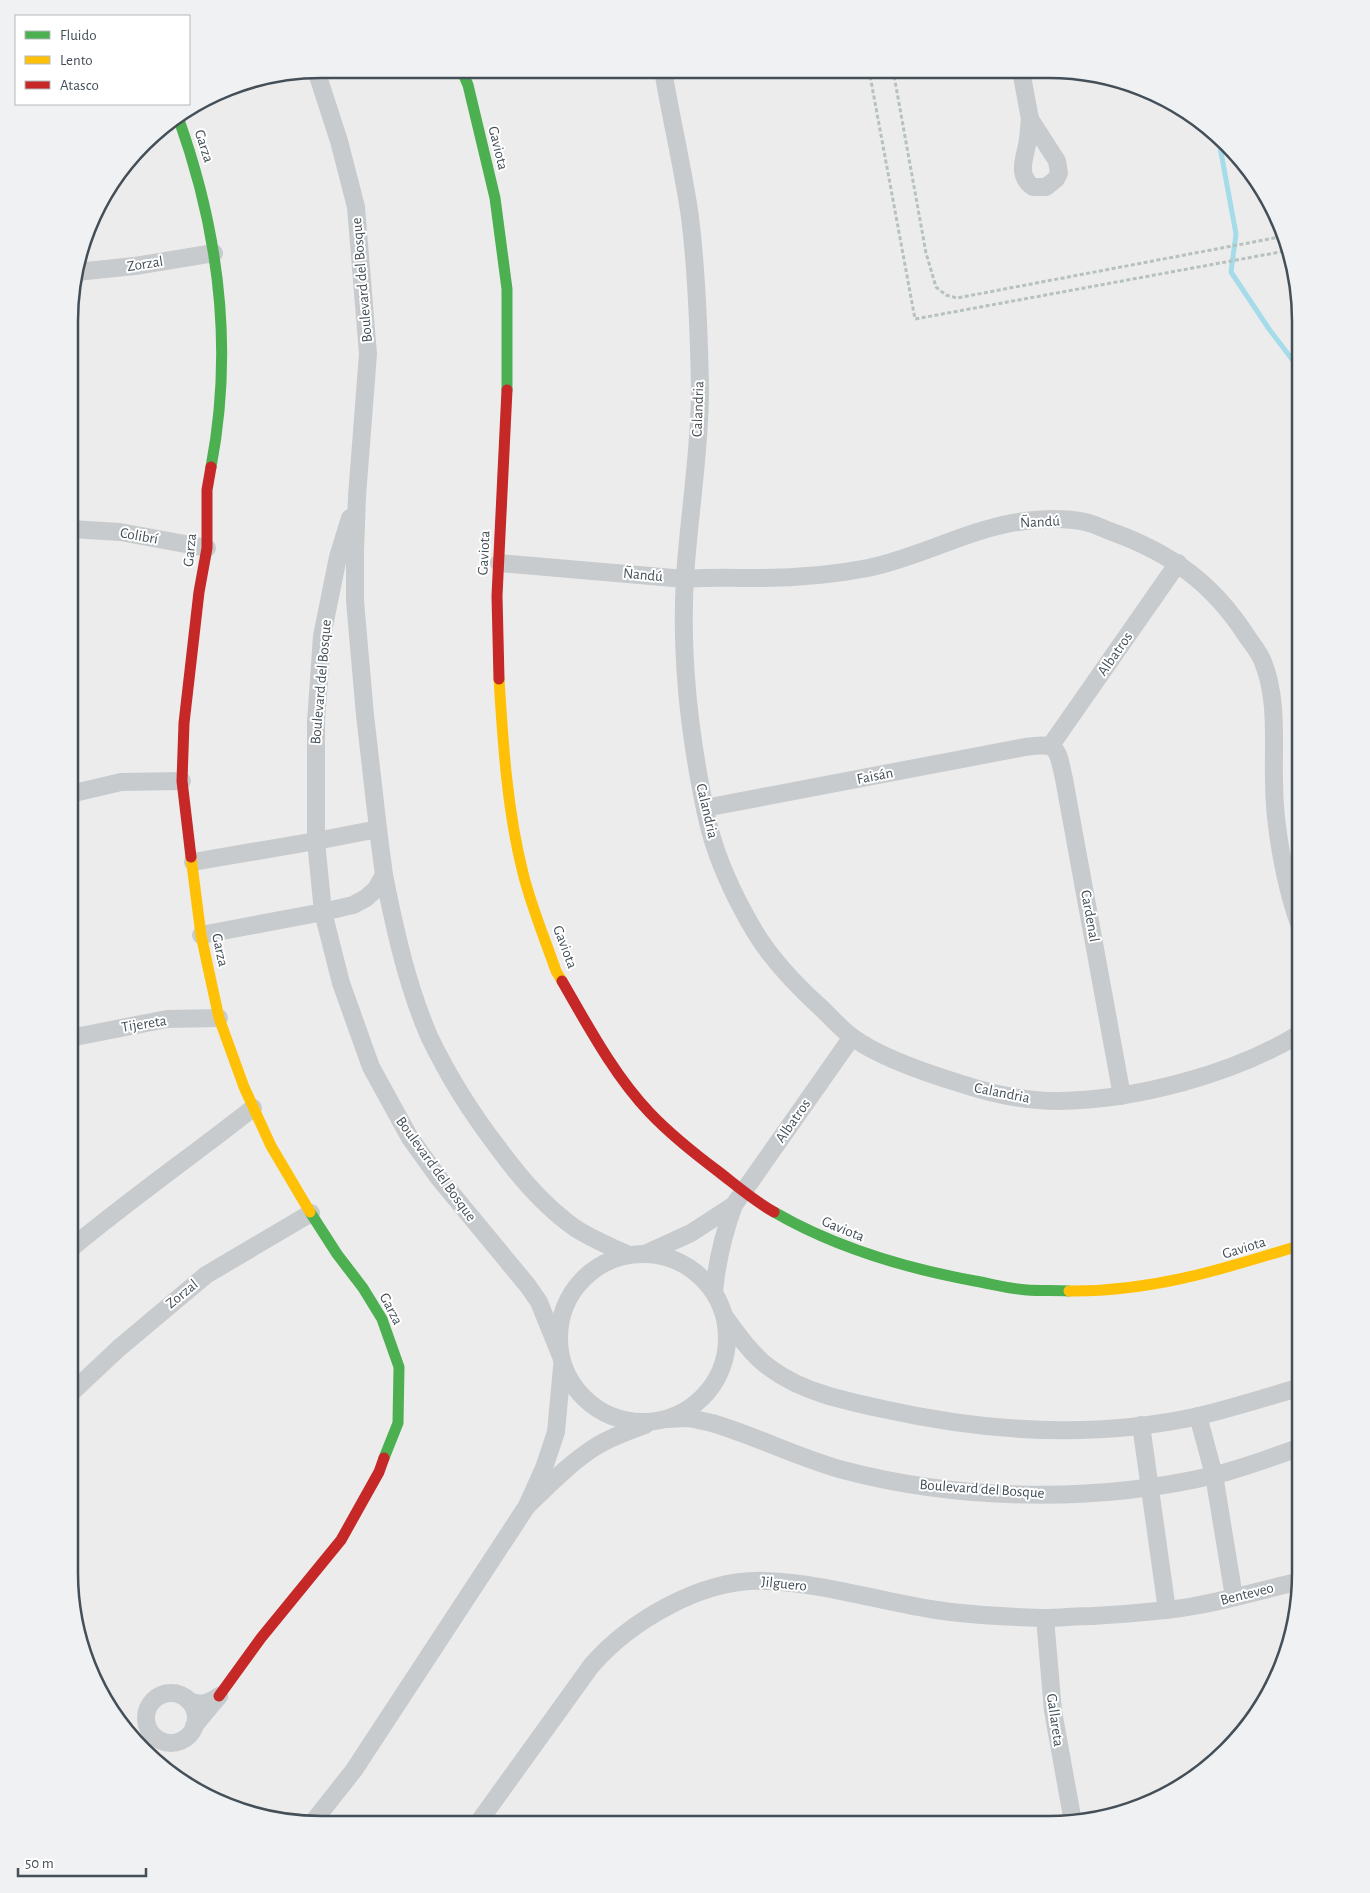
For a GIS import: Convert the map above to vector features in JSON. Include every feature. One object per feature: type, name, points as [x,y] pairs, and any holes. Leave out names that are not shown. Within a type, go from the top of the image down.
[{"type":"street","name":"Boulevard del Bosque","points":[[318,77],[339,141],[356,207],[368,354],[357,496],[355,601],[364,707],[384,875]]},
{"type":"street","name":"Gaviota","points":[[464,77],[495,198],[507,289],[507,385],[497,596],[497,648],[502,724],[513,822],[523,874],[556,971],[602,1049],[650,1113],[738,1198],[759,1204],[796,1225],[871,1256],[938,1275],[1026,1290],[1088,1291],[1166,1283],[1211,1273],[1292,1248]]},
{"type":"street","name":"Calandria","points":[[664,77],[690,216],[696,272],[700,393],[696,469],[685,579],[684,633],[692,740],[713,843],[727,878],[756,933],[799,988],[852,1037],[922,1070],[991,1092],[1029,1099],[1056,1101],[1122,1096],[1214,1073],[1238,1064],[1292,1037]]},
{"type":"street","points":[[1022,77],[1030,119]]},
{"type":"street","name":"Garza","points":[[180,122],[200,183],[214,253],[219,283],[222,354],[218,432],[207,490],[207,548],[199,592],[185,714],[182,781],[201,935],[219,1018],[253,1108],[271,1146],[311,1213],[382,1319],[399,1368],[398,1423],[379,1472],[340,1540],[261,1638],[219,1696]]},
{"type":"street","name":"Zorzal","points":[[82,271],[136,266],[214,253]]},
{"type":"street","name":"Boulevard del Bosque","points":[[357,496],[338,557],[322,636],[316,722],[316,842],[323,912],[341,982],[356,1027],[371,1066],[389,1101],[410,1138],[438,1176],[528,1286],[542,1308],[561,1360]]},
{"type":"street","name":"Ñandú","points":[[499,563],[685,579],[809,575],[868,568],[917,554],[989,529],[1011,523],[1041,520],[1086,522],[1144,544],[1178,564],[1207,588],[1228,610],[1263,661],[1271,694],[1274,782],[1281,846],[1292,898]]},
{"type":"street","name":"Colibrí","points":[[77,529],[120,532],[207,548]]},
{"type":"street","name":"Albatros","points":[[1048,745],[1178,564]]},
{"type":"street","name":"Faisán","points":[[705,808],[1048,745]]},
{"type":"street","name":"Cardenal","points":[[1048,745],[1056,750],[1064,779],[1122,1096]]},
{"type":"street","points":[[77,792],[121,782],[182,781]]},
{"type":"street","points":[[193,862],[316,842],[378,829]]},
{"type":"street","points":[[201,935],[353,905],[366,898],[376,889],[384,875]]},
{"type":"street","points":[[384,875],[394,924],[416,1001],[430,1036],[464,1099],[507,1160],[554,1211],[594,1239],[637,1254],[671,1259],[684,1264],[705,1281],[714,1292],[724,1318],[727,1346],[722,1366],[712,1386],[703,1397],[692,1406],[661,1420],[618,1434],[595,1447],[575,1462],[527,1506]]},
{"type":"street","name":"Tijereta","points":[[77,1037],[167,1019],[219,1018]]},
{"type":"street","name":"Albatros","points":[[738,1198],[852,1037]]},
{"type":"street","points":[[77,1243],[120,1208],[253,1108]]},
{"type":"street","points":[[318,1816],[354,1770],[527,1506],[544,1468],[556,1432],[561,1360],[560,1324],[570,1296],[589,1273],[601,1265],[615,1259],[637,1254],[691,1233],[738,1198]]},
{"type":"street","points":[[714,1292],[716,1262],[724,1233],[738,1198]]},
{"type":"street","name":"Zorzal","points":[[77,1388],[140,1330],[206,1275],[311,1213]]},
{"type":"street","points":[[724,1318],[756,1356],[770,1368],[810,1390],[862,1405],[944,1420],[1054,1431],[1140,1425],[1198,1416],[1292,1390]]},
{"type":"street","points":[[561,1360],[574,1386],[582,1397],[603,1413],[628,1421],[661,1420]]},
{"type":"street","points":[[1198,1416],[1214,1475],[1234,1597]]},
{"type":"street","name":"Boulevard del Bosque","points":[[661,1420],[689,1418],[712,1423],[843,1470],[938,1488],[1016,1494],[1070,1494],[1150,1487],[1214,1475],[1252,1465],[1292,1450]]},
{"type":"street","points":[[1140,1425],[1167,1610]]},
{"type":"street","name":"Jilguero","points":[[483,1816],[591,1666],[606,1649],[647,1618],[666,1607],[727,1584],[766,1581],[821,1588],[930,1609],[969,1614],[1045,1618],[1133,1614],[1193,1606]]},
{"type":"street","name":"Benteveo","points":[[1193,1606],[1292,1583]]},
{"type":"street","name":"Gallareta","points":[[1045,1618],[1053,1711],[1072,1814]]},
{"type":"street","points":[[171,1693],[178,1694],[189,1701],[207,1704],[219,1696],[194,1726],[191,1733],[180,1741],[167,1743],[161,1741],[150,1732],[146,1720],[149,1706],[158,1697],[171,1693]]},
{"type":"street","points":[[189,1701],[195,1713],[194,1726]]},
{"type":"path","points":[[869,77],[915,319],[1282,252]]},
{"type":"path","points":[[894,77],[926,253],[936,287],[946,295],[957,298],[1278,237]]},
{"type":"waterway","points":[[1220,148],[1236,234],[1231,272],[1269,329],[1292,359]]},
{"type":"traffic: fast","points":[[464,77],[495,198],[507,289],[507,390]]},
{"type":"traffic: fast","points":[[180,122],[204,203],[213,246],[218,290],[221,378],[218,422],[211,467]]},
{"type":"traffic: fast","points":[[310,1212],[337,1254],[363,1288],[382,1319],[399,1367],[398,1423],[384,1458]]},
{"type":"traffic: fast","points":[[774,1212],[798,1225],[846,1246],[922,1270],[1014,1289],[1069,1291]]},
{"type":"traffic: slow","points":[[499,679],[506,776],[518,849],[534,910],[556,971],[562,981]]},
{"type":"traffic: slow","points":[[191,857],[201,935],[219,1018],[244,1087],[271,1146],[310,1212]]},
{"type":"traffic: slow","points":[[1069,1291],[1129,1288],[1158,1283],[1215,1270],[1292,1248]]},
{"type":"traffic: jam","points":[[499,679],[497,596],[507,390]]},
{"type":"traffic: jam","points":[[191,857],[182,781],[184,723],[199,592],[207,548],[207,490],[211,467]]},
{"type":"traffic: jam","points":[[562,981],[613,1066],[650,1113],[692,1151],[774,1212]]},
{"type":"traffic: jam","points":[[219,1696],[261,1638],[341,1540],[379,1472],[384,1458]]}]
